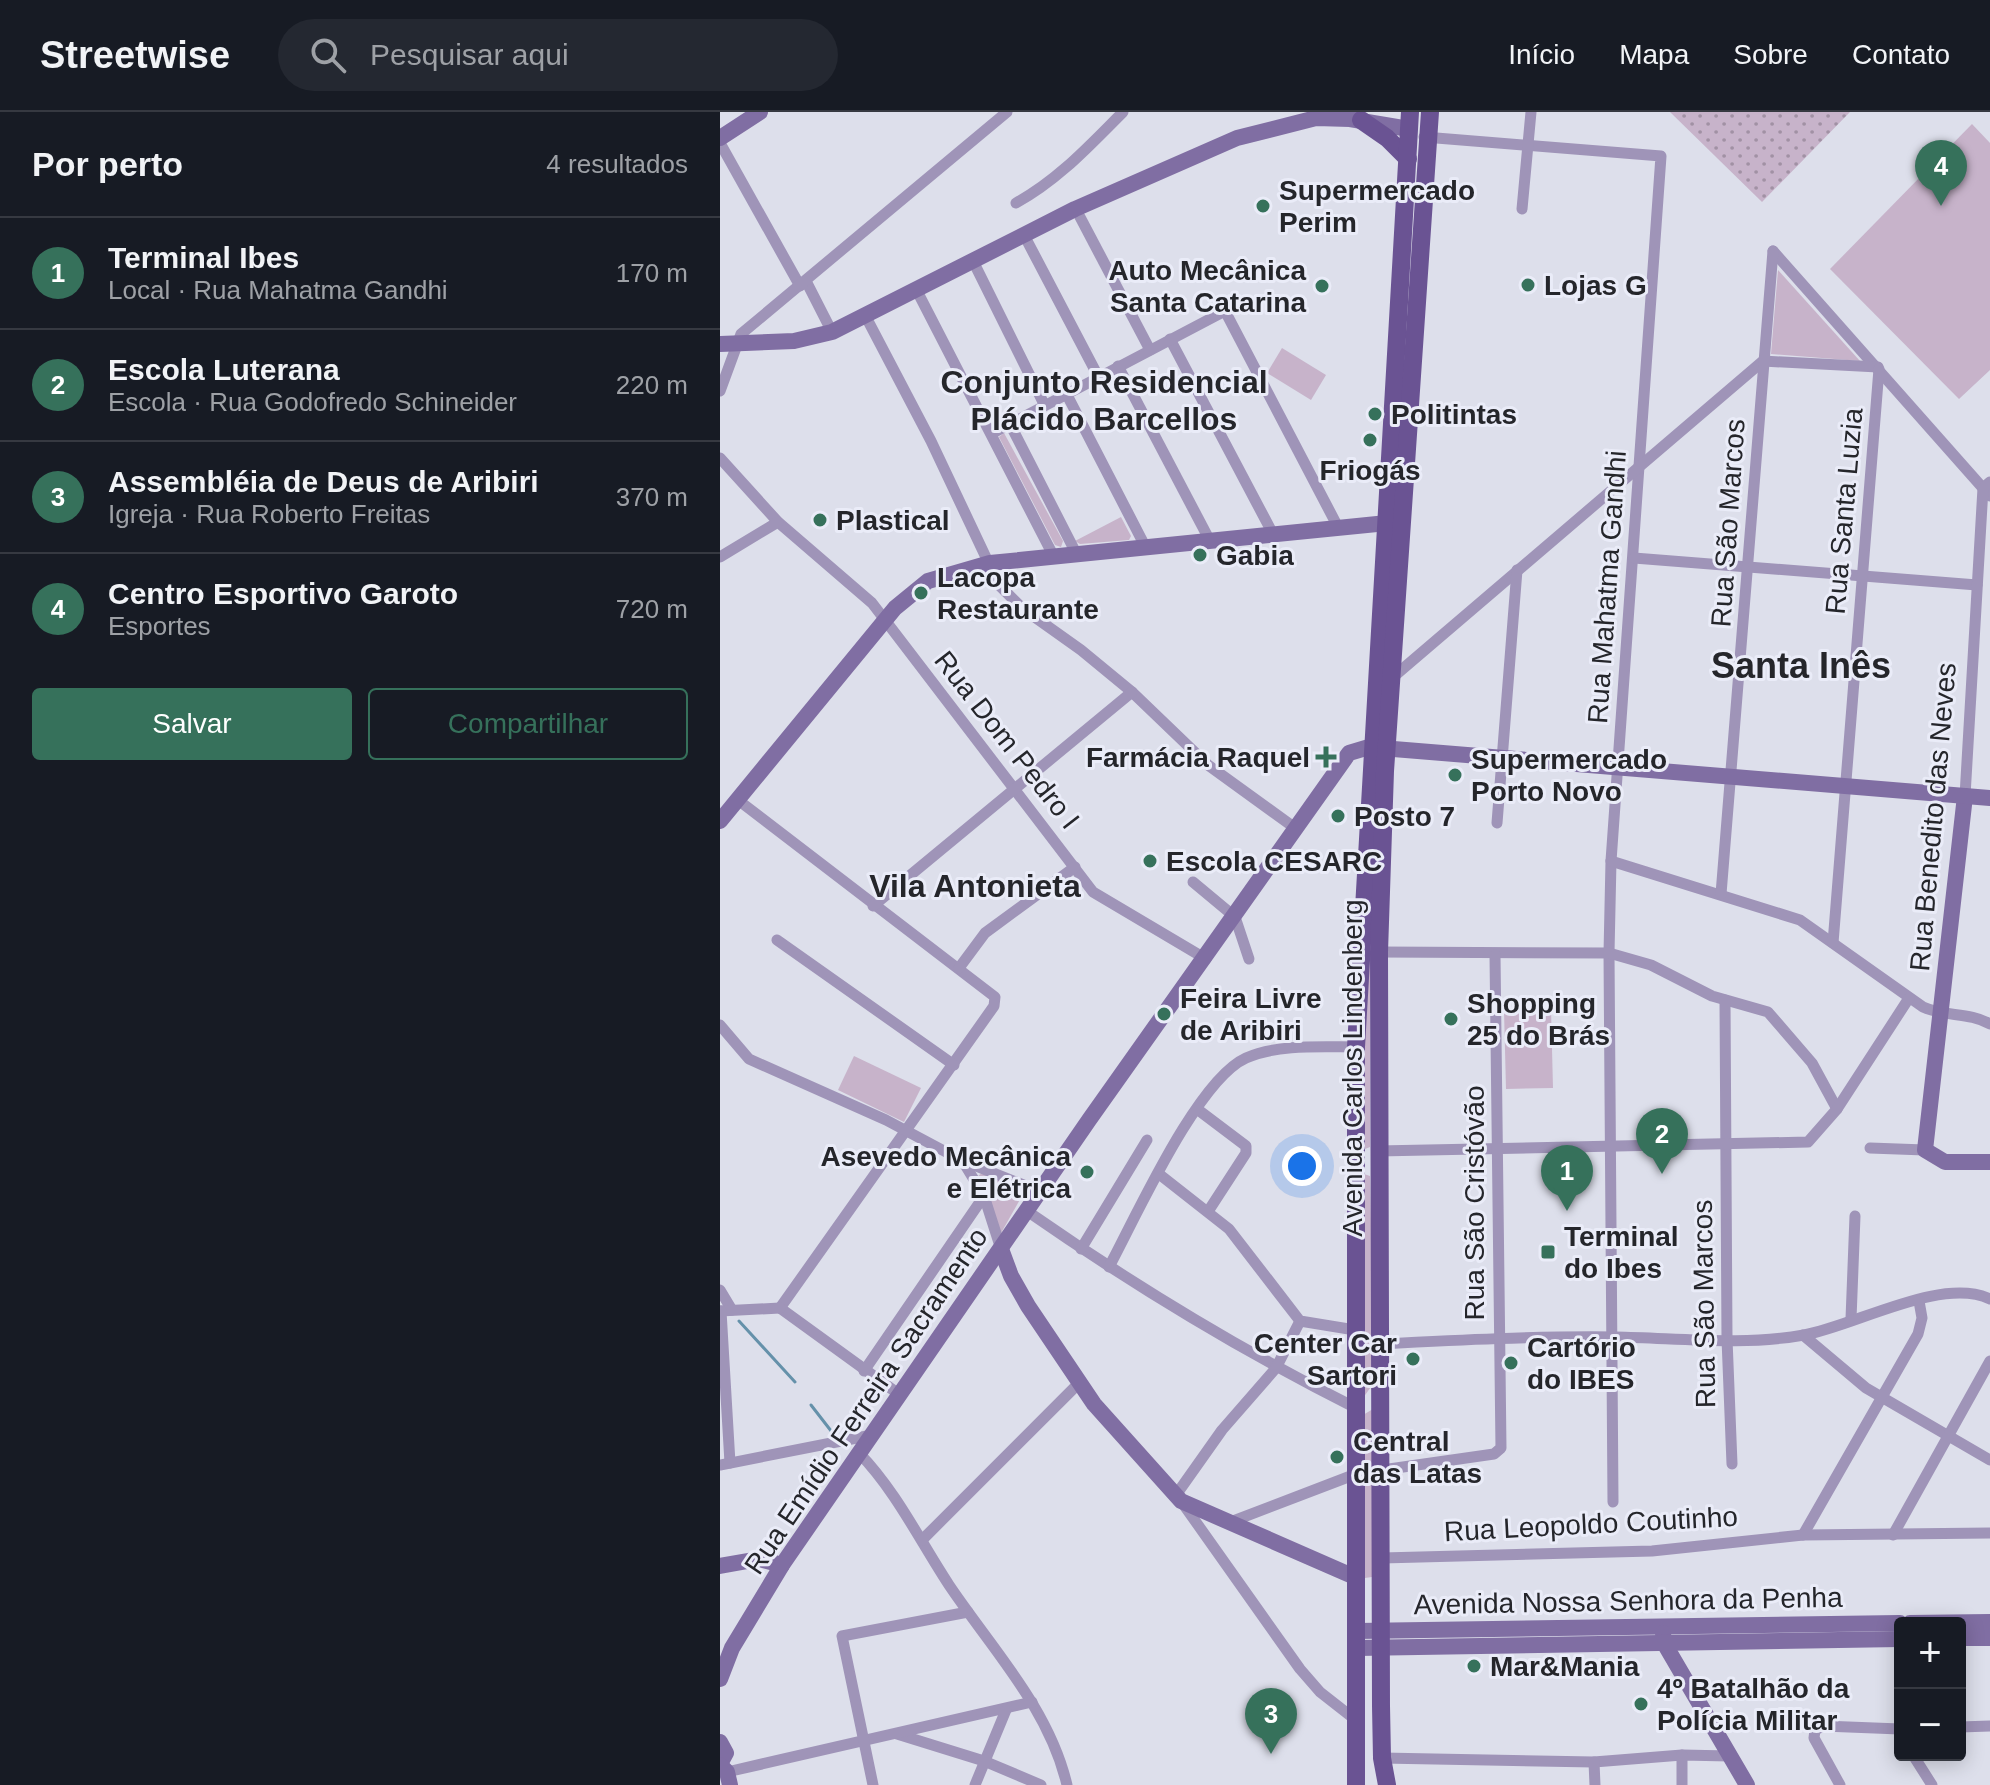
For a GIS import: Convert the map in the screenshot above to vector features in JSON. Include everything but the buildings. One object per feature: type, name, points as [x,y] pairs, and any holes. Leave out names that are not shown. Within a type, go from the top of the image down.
[{"type":"main road","points":[[1361,120],[1383,112]]},
{"type":"main road","points":[[1410,120],[1430,113]]},
{"type":"main road","name":"Avenida Carlos Lindenberg","points":[[1356,1785],[1353,1175],[1356,1047],[1395,522],[1430,113]]},
{"type":"main road","points":[[1361,120],[1383,134],[1408,159]]},
{"type":"main road","name":"Avenida Carlos Lindenberg","points":[[1388,1776],[1381,1639],[1379,748],[1392,678],[1410,120]]},
{"type":"main road","points":[[1353,1175],[1365,1158],[1378,1151]]},
{"type":"main road","points":[[1356,1408],[1370,1401],[1381,1386]]},
{"type":"main road","points":[[1357,1578],[1372,1590],[1372,1620],[1381,1639]]},
{"type":"street","points":[[760,112],[720,141],[832,332]]},
{"type":"street","points":[[720,391],[741,334],[1007,112]]},
{"type":"street","points":[[1016,203],[1043,189],[1123,112]]},
{"type":"street","points":[[1522,209],[1531,112]]},
{"type":"street","points":[[720,344],[794,341],[832,332],[866,317],[972,259],[1078,213],[1221,144],[1302,116],[1410,120],[1429,140],[1528,147]]},
{"type":"street","name":"Rua Mahatma Gandhi","points":[[1528,147],[1661,156],[1611,861],[1613,1502]]},
{"type":"street","points":[[1078,213],[1150,350]]},
{"type":"street","points":[[1024,235],[1098,376]]},
{"type":"street","name":"Rua São Marcos","points":[[1721,894],[1733,777],[1773,251],[1878,368]]},
{"type":"street","points":[[972,259],[1044,404]]},
{"type":"street","points":[[916,289],[993,433],[1053,555]]},
{"type":"street","points":[[993,433],[1225,311],[1339,529]]},
{"type":"street","points":[[866,317],[999,585],[1022,608],[1081,650],[1132,692],[1208,765],[1295,828]]},
{"type":"street","points":[[1170,339],[1273,534]]},
{"type":"street","points":[[1392,678],[1763,361],[1878,368],[1988,489]]},
{"type":"street","points":[[1118,366],[1209,539]]},
{"type":"street","name":"Rua Santa Luzia","points":[[1833,943],[1878,368]]},
{"type":"street","points":[[1066,393],[1145,546]]},
{"type":"street","points":[[1010,424],[1076,553]]},
{"type":"street","name":"Rua Dom Pedro I","points":[[720,458],[778,522],[855,587],[1093,892],[1206,959]]},
{"type":"street","name":"Rua Benedito das Neves","points":[[1925,1150],[1965,796],[1977,585],[1988,489]]},
{"type":"street","points":[[720,557],[778,522]]},
{"type":"street","points":[[720,821],[884,621],[914,590],[928,581],[990,563],[1053,555],[1395,522]]},
{"type":"street","points":[[1634,558],[1977,585]]},
{"type":"street","points":[[1497,823],[1517,570]]},
{"type":"street","points":[[873,906],[1016,791],[1132,692]]},
{"type":"street","name":"Rua Emídio Ferreira Sacramento","points":[[720,1679],[732,1648],[782,1565],[1295,828],[1346,756],[1359,748],[1379,748]]},
{"type":"street","points":[[1379,748],[1990,798]]},
{"type":"street","points":[[738,800],[873,906],[993,994],[994,1006],[780,1308]]},
{"type":"street","points":[[1611,861],[1787,914],[1909,998],[1941,1015],[1973,1016],[1990,1024]]},
{"type":"street","points":[[959,968],[985,933],[1075,867]]},
{"type":"street","points":[[1193,882],[1235,917],[1249,959]]},
{"type":"street","points":[[777,940],[954,1065]]},
{"type":"street","points":[[1379,952],[1495,955],[1609,953],[1663,969],[1702,992],[1760,1008],[1777,1020],[1812,1063],[1837,1109]]},
{"type":"street","name":"Rua São Cristóvão","points":[[1382,1470],[1500,1451],[1495,955]]},
{"type":"street","points":[[1378,1151],[1611,1144],[1801,1144],[1816,1137],[1837,1109],[1909,998]]},
{"type":"street","name":"Rua São Marcos","points":[[1725,1000],[1727,1339],[1732,1464]]},
{"type":"street","points":[[720,1025],[749,1059],[907,1131],[961,1160],[1041,1192]]},
{"type":"street","points":[[1109,1267],[1215,1080],[1254,1054],[1356,1047]]},
{"type":"street","points":[[1197,1109],[1246,1146],[1246,1153],[1209,1210]]},
{"type":"street","points":[[1081,1249],[1147,1140]]},
{"type":"street","points":[[1870,1148],[1925,1150],[1945,1162],[1990,1162]]},
{"type":"street","points":[[961,1160],[984,1196],[1001,1249],[1028,1306],[1079,1383],[1179,1498],[1300,1669],[1320,1692],[1357,1721]]},
{"type":"street","points":[[975,1181],[977,1171],[986,1169]]},
{"type":"street","points":[[1159,1174],[1209,1210],[1229,1229],[1300,1321],[1355,1330]]},
{"type":"street","points":[[864,1371],[984,1196]]},
{"type":"street","points":[[1027,1211],[1109,1267],[1276,1368],[1356,1408]]},
{"type":"street","points":[[1851,1319],[1855,1216]]},
{"type":"street","points":[[720,1290],[724,1311],[721,1340],[725,1464],[872,1435]]},
{"type":"street","points":[[1380,1344],[1499,1338],[1727,1339],[1803,1335],[1851,1319],[1967,1291],[1990,1299]]},
{"type":"street","points":[[1803,1535],[1918,1334],[1922,1318],[1919,1301]]},
{"type":"street","points":[[724,1311],[780,1308],[900,1395]]},
{"type":"street","points":[[1179,1498],[1222,1430],[1276,1368],[1300,1321]]},
{"type":"street","points":[[1803,1335],[1880,1397],[1990,1460]]},
{"type":"street","points":[[1893,1535],[1990,1361]]},
{"type":"street","points":[[922,1540],[1079,1383]]},
{"type":"street","points":[[859,1453],[1032,1702],[1067,1785]]},
{"type":"street","points":[[1228,1523],[1356,1474]]},
{"type":"street","points":[[1179,1498],[1228,1523],[1357,1578]]},
{"type":"street","name":"Rua Leopoldo Coutinho","points":[[1382,1558],[1652,1551],[1803,1535],[1989,1531]]},
{"type":"street","points":[[720,1566],[759,1559],[782,1565]]},
{"type":"street","points":[[873,1785],[842,1636],[968,1612]]},
{"type":"street","points":[[1966,1622],[1990,1622]]},
{"type":"street","name":"Avenida Nossa Senhora da Penha","points":[[1835,1632],[1894,1624]]},
{"type":"street","name":"Avenida Nossa Senhora da Penha","points":[[1357,1639],[1835,1632],[1894,1638]]},
{"type":"street","points":[[1663,1635],[1747,1785]]},
{"type":"street","points":[[1966,1638],[1990,1638]]},
{"type":"street","points":[[720,1742],[726,1753],[724,1772],[1032,1702]]},
{"type":"street","points":[[975,1785],[1006,1710]]},
{"type":"street","points":[[1840,1785],[1814,1738],[1815,1730],[1823,1726],[1894,1731]]},
{"type":"street","points":[[1966,1727],[1989,1727]]},
{"type":"street","points":[[893,1733],[984,1761],[1041,1785]]},
{"type":"street","points":[[1388,1776],[1682,1755],[1729,1756]]},
{"type":"street","points":[[1682,1755],[1682,1785]]},
{"type":"street","points":[[1917,1761],[1932,1785]]},
{"type":"street","points":[[1594,1762],[1595,1785]]},
{"type":"shaded area","points":[[1670,112],[1850,112],[1762,202]]},
{"type":"shaded area","points":[[1972,124],[1990,143],[1990,370],[1959,399],[1830,269]]},
{"type":"shaded area","points":[[1778,270],[1860,361],[1771,354]]},
{"type":"shaded area","points":[[1282,348],[1326,375],[1311,400],[1267,373]]},
{"type":"shaded area","points":[[1004,433],[1063,541],[1061,547],[1055,545],[999,437]]},
{"type":"shaded area","points":[[1121,517],[1131,536],[1129,540],[1080,544],[1075,541]]},
{"type":"shaded area","points":[[1370,878],[1370,1147],[1360,1151]]},
{"type":"shaded area","points":[[1551,1009],[1553,1088],[1506,1089],[1504,1010]]},
{"type":"shaded area","points":[[854,1056],[921,1088],[904,1122],[838,1090]]},
{"type":"shaded area","points":[[984,1171],[1026,1189],[1001,1233],[977,1177]]},
{"type":"shaded area","points":[[1364,1174],[1370,1176],[1374,1373],[1373,1384],[1363,1398]]},
{"type":"shaded area","points":[[1373,1409],[1372,1577],[1365,1578],[1363,1415]]},
{"type":"waterway","points":[[739,1321],[795,1382]]},
{"type":"waterway","points":[[811,1405],[835,1436]]},
{"type":"place","name":"Supermercado Perim","points":[[1263,206]]},
{"type":"place","name":"Centro Esportivo Garoto","points":[[1941,206]]},
{"type":"place","name":"Lojas G","points":[[1528,285]]},
{"type":"place","name":"Auto Mecânica Santa Catarina","points":[[1322,286]]},
{"type":"place","name":"Politintas","points":[[1375,414]]},
{"type":"place","name":"Friogás","points":[[1370,440]]},
{"type":"place","name":"Plastical","points":[[820,520]]},
{"type":"place","name":"Gabia","points":[[1200,555]]},
{"type":"place","name":"Lacopa Restaurante","points":[[921,593]]},
{"type":"place","name":"Farmácia Raquel","points":[[1326,757]]},
{"type":"place","name":"Supermercado Porto Novo","points":[[1455,775]]},
{"type":"place","name":"Posto 7","points":[[1338,816]]},
{"type":"place","name":"Escola CESARC","points":[[1150,861]]},
{"type":"place","name":"Feira Livre de Aribiri","points":[[1164,1014]]},
{"type":"place","name":"Shopping 25 do Brás","points":[[1451,1019]]},
{"type":"place","name":"Asevedo Mecânica e Elétrica","points":[[1087,1172]]},
{"type":"place","name":"Escola Luterana","points":[[1662,1174]]},
{"type":"place","name":"Terminal Ibes","points":[[1567,1211]]},
{"type":"place","name":"Terminal do Ibes","points":[[1548,1252]]},
{"type":"place","name":"Center Car Sartori","points":[[1413,1359]]},
{"type":"place","name":"Cartório do IBES","points":[[1511,1363]]},
{"type":"place","name":"Central das Latas","points":[[1337,1457]]},
{"type":"place","name":"Mar&Mania","points":[[1474,1666]]},
{"type":"place","name":"4º Batalhão da Polícia Militar","points":[[1641,1704]]},
{"type":"place","name":"Assembléia de Deus de Aribiri","points":[[1271,1754]]},
{"type":"district","name":"Conjunto Residencial Plácido Barcellos","points":[[1104,400]]},
{"type":"district","name":"Santa Inês","points":[[1801,665]]},
{"type":"district","name":"Vila Antonieta","points":[[975,886]]}]
